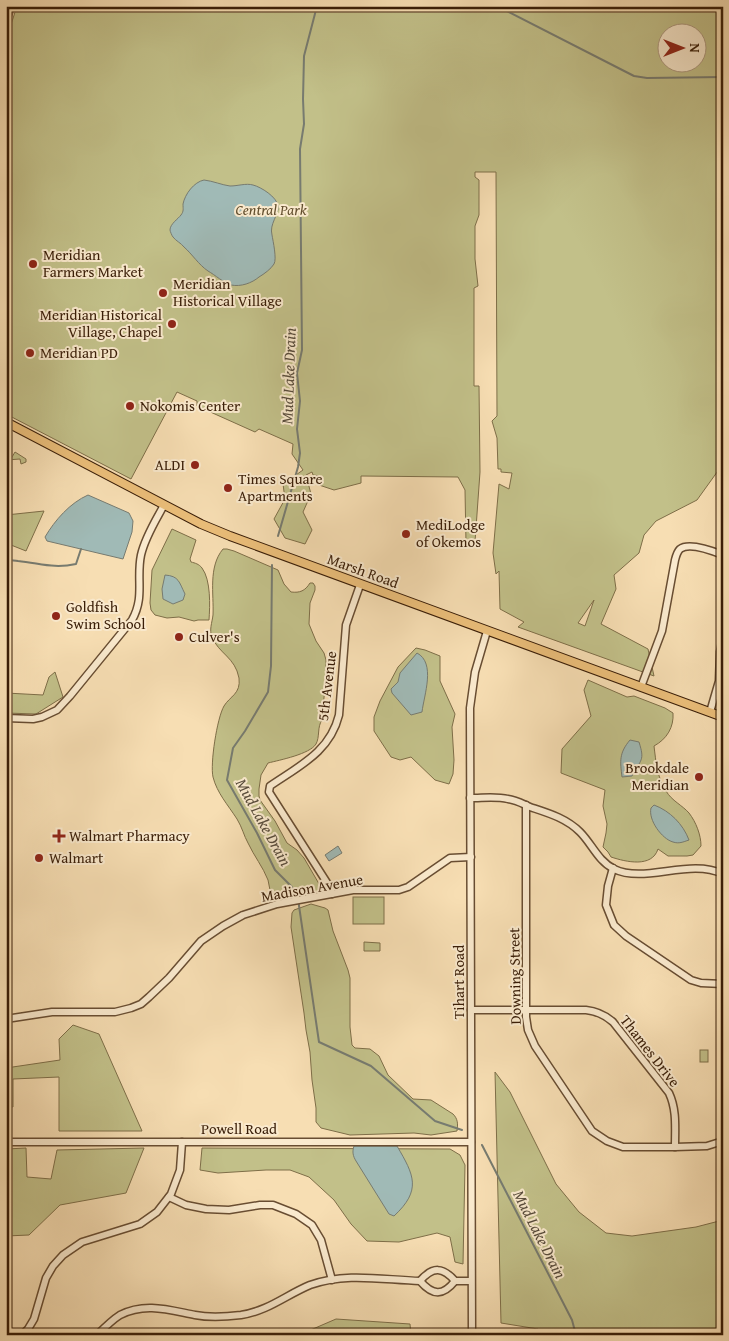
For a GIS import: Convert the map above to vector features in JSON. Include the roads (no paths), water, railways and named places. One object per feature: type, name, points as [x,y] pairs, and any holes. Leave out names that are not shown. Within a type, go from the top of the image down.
[{"type":"main road","name":"Marsh Road","points":[[6,422],[200,524],[360,585],[723,717]]},
{"type":"street","points":[[6,21],[11,6]]},
{"type":"street","points":[[6,718],[33,720],[42,718],[57,710],[81,684],[132,620],[140,598],[140,561],[143,549],[164,505]]},
{"type":"street","points":[[641,687],[662,631],[678,552],[689,546],[723,555]]},
{"type":"street","name":"5th Avenue","points":[[332,894],[331,889],[269,792],[269,789],[270,786],[315,755],[325,745],[335,728],[339,715],[346,625],[360,585]]},
{"type":"street","name":"Tihart Road","points":[[472,1335],[470,700],[475,672],[487,631]]},
{"type":"street","points":[[710,712],[719,681],[720,652],[723,638]]},
{"type":"street","points":[[470,798],[504,798],[515,800],[564,820],[582,834],[604,862],[613,868],[632,873],[702,868],[715,870],[723,874]]},
{"type":"street","name":"Downing Street","points":[[526,805],[526,1010],[527,1025],[532,1041],[592,1131],[607,1141],[623,1147],[707,1146],[723,1141]]},
{"type":"street","name":"Madison Avenue","points":[[6,1020],[52,1012],[115,1012],[131,1008],[149,997],[169,978],[192,950],[212,933],[243,915],[262,908],[353,890],[399,890],[408,887],[450,858],[470,857]]},
{"type":"street","points":[[613,868],[606,905],[614,925],[626,936],[691,980],[701,983],[723,984]]},
{"type":"street","name":"Thames Drive","points":[[472,1010],[591,1011],[613,1022],[669,1093],[675,1116],[675,1147]]},
{"type":"street","name":"Powell Road","points":[[6,1142],[472,1142]]},
{"type":"street","points":[[26,1334],[35,1316],[43,1284],[62,1255],[82,1242],[140,1224],[157,1212],[171,1194],[180,1170],[182,1142]]},
{"type":"street","points":[[169,1197],[186,1205],[206,1210],[229,1210],[273,1205],[296,1214],[312,1225],[321,1240],[332,1280]]},
{"type":"street","points":[[420,1281],[431,1271],[438,1270],[445,1272],[455,1281],[472,1281]]},
{"type":"street","points":[[97,1335],[118,1316],[133,1310],[151,1307],[214,1317],[241,1315],[257,1312],[311,1285],[347,1277],[420,1281],[429,1290],[440,1292],[446,1290],[455,1281]]},
{"type":"water","points":[[204,180],[230,186],[253,185],[268,193],[277,203],[278,209],[271,231],[275,262],[271,268],[250,283],[231,285],[222,281],[202,266],[174,238],[170,231],[170,228],[182,214],[184,200],[188,193],[193,186]]},
{"type":"water","points":[[88,495],[129,513],[133,521],[132,532],[123,559],[47,541],[45,537],[58,518],[69,507]]},
{"type":"water","points":[[165,575],[178,580],[185,594],[183,600],[173,604],[163,599],[162,589]]},
{"type":"water","points":[[417,653],[426,664],[427,680],[422,712],[411,715],[392,693],[391,689],[398,682],[400,673]]},
{"type":"water","points":[[630,740],[639,742],[642,757],[632,776],[622,777],[621,757]]},
{"type":"water","points":[[654,805],[675,819],[689,840],[675,843],[660,833],[652,818],[651,808]]},
{"type":"water","points":[[338,846],[342,853],[329,861],[325,855]]},
{"type":"water","points":[[354,1146],[397,1146],[403,1156],[411,1174],[412,1190],[403,1207],[394,1216],[389,1214],[356,1161],[353,1154]]},
{"type":"waterway","name":"Mud Lake Drain","points":[[278,536],[298,467],[300,453],[297,429],[300,401],[297,373],[302,350],[300,149],[304,124],[304,56],[317,6]]},
{"type":"waterway","points":[[497,6],[634,76],[647,78],[723,77]]},
{"type":"waterway","points":[[6,559],[60,566],[76,564],[81,549]]},
{"type":"waterway","name":"Mud Lake Drain","points":[[272,565],[271,666],[268,692],[233,748],[227,780],[257,833],[275,870],[292,887],[298,899],[319,1042],[371,1066],[435,1121],[462,1130]]},
{"type":"waterway","name":"Mud Lake Drain","points":[[482,1145],[572,1320],[576,1335]]},
{"type":"waterway","points":[[683,1335],[707,1331],[713,1335]]},
{"type":"place","name":"Meridian Farmers Market","points":[[33,264]]},
{"type":"place","name":"Meridian Historical Village","points":[[163,293]]},
{"type":"place","name":"Meridian Historical Village, Chapel","points":[[172,324]]},
{"type":"place","name":"Meridian PD","points":[[30,353]]},
{"type":"place","name":"Nokomis Center","points":[[130,406]]},
{"type":"place","name":"ALDI","points":[[195,465]]},
{"type":"place","name":"Times Square Apartments","points":[[228,488]]},
{"type":"place","name":"MediLodge of Okemos","points":[[406,534]]},
{"type":"place","name":"Goldfish Swim School","points":[[56,616]]},
{"type":"place","name":"Culver's","points":[[179,637]]},
{"type":"place","name":"Brookdale Meridian","points":[[699,777]]},
{"type":"place","name":"Walmart Pharmacy","points":[[59,836]]},
{"type":"place","name":"Walmart","points":[[39,858]]},
{"type":"park label","name":"Central Park","points":[[271,210]]}]
